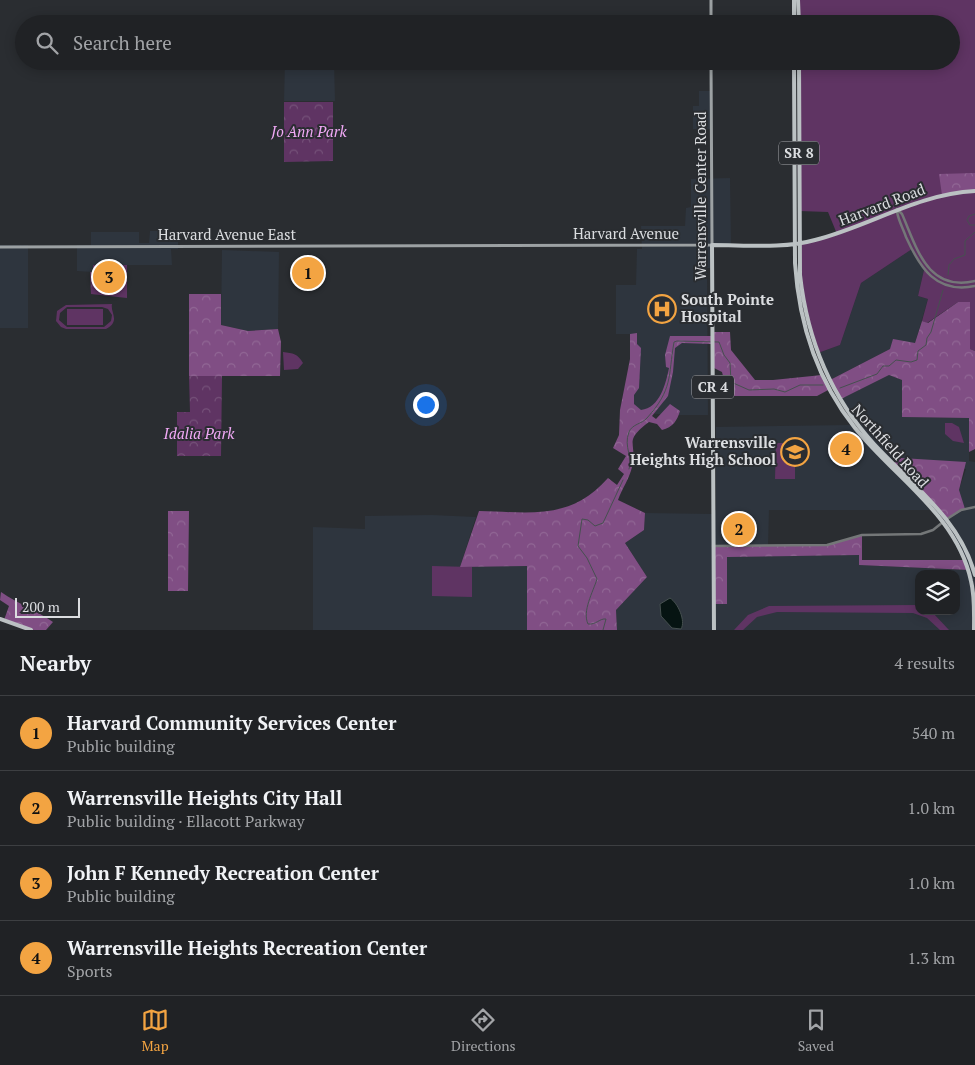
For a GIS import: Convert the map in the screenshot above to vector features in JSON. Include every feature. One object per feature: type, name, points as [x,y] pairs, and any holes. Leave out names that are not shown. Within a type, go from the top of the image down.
[{"type":"main road","points":[[711,0],[711,15]]},
{"type":"main road","points":[[794,0],[794,15]]},
{"type":"main road","points":[[798,0],[799,15]]},
{"type":"main road","name":"Warrensville Center Road","points":[[712,70],[714,630]]},
{"type":"main road","name":"Northfield Road","points":[[794,70],[798,296],[804,326],[815,360],[827,385],[861,435],[945,520],[962,542],[975,576]]},
{"type":"main road","name":"Northfield Road","points":[[797,245],[799,70]]},
{"type":"main road","name":"Harvard Road","points":[[797,245],[841,233],[897,209],[937,196],[975,191]]},
{"type":"main road","name":"Harvard Avenue","points":[[454,244],[797,245]]},
{"type":"main road","name":"Harvard Avenue East","points":[[0,247],[454,244]]},
{"type":"main road","name":"Northfield Road","points":[[945,520],[969,570],[974,595],[974,630]]},
{"type":"main road","points":[[0,619],[31,630]]},
{"type":"street","points":[[897,209],[902,214],[923,261],[933,272],[955,282],[975,281]]},
{"type":"street","points":[[897,209],[898,216],[916,259],[929,276],[949,286],[975,286]]},
{"type":"street","points":[[713,546],[827,545],[862,535],[921,534],[933,530],[961,510],[975,507]]},
{"type":"shaded area","points":[[285,70],[334,70],[335,101],[284,101]]},
{"type":"shaded area","points":[[699,91],[712,91],[712,129],[693,129],[693,106],[699,106]]},
{"type":"shaded area","name":"South Pointe Hospital","points":[[730,178],[731,245],[712,246],[712,268],[707,268],[708,415],[668,415],[626,411],[633,334],[616,334],[616,285],[636,285],[637,249],[642,249],[641,226],[685,226],[686,208],[691,207],[691,179]]},
{"type":"shaded area","points":[[150,231],[178,231],[178,249],[171,249],[172,265],[93,265],[93,272],[77,271],[77,245],[91,245],[91,232],[139,232],[139,243],[149,243]]},
{"type":"shaded area","points":[[0,245],[28,245],[28,328],[0,328]]},
{"type":"shaded area","points":[[912,249],[924,270],[918,296],[928,299],[915,343],[890,349],[830,380],[818,353],[840,345],[861,283]]},
{"type":"shaded area","points":[[222,250],[279,252],[278,329],[248,331],[221,325]]},
{"type":"shaded area","points":[[889,375],[902,380],[902,417],[969,418],[969,461],[975,462],[975,630],[617,630],[616,610],[647,577],[625,543],[644,530],[645,513],[713,514],[713,511],[716,510],[716,427],[851,425],[931,510],[769,510],[768,546],[714,557],[859,555],[860,565],[968,570],[943,521],[958,512],[959,490],[966,469],[894,463],[874,444],[841,399]]},
{"type":"shaded area","points":[[432,515],[476,517],[460,567],[432,596],[472,565],[528,565],[527,630],[313,630],[313,527],[365,529],[365,516]]},
{"type":"shaded area","points":[[670,598],[680,612],[683,621],[681,629],[672,628],[661,616],[660,604]]},
{"type":"green space","points":[[800,0],[975,0],[975,351],[970,349],[958,302],[927,323],[922,321],[928,299],[918,296],[924,270],[912,249],[861,283],[840,345],[818,353],[804,307],[799,244],[837,234],[828,212],[799,211],[796,114],[798,171],[800,70],[960,70],[960,15],[800,15]]},
{"type":"green space","name":"Jo Ann Park","points":[[284,102],[333,102],[333,161],[284,162]]},
{"type":"green space","points":[[975,173],[975,191],[942,195],[939,174]]},
{"type":"green space","points":[[93,265],[127,265],[127,298],[91,294],[90,272],[93,272]]},
{"type":"green space","points":[[189,294],[221,294],[221,325],[248,331],[278,329],[281,342],[280,376],[189,376]]},
{"type":"green space","points":[[958,302],[970,302],[970,349],[975,351],[975,449],[969,452],[969,418],[902,417],[902,380],[889,375],[841,399],[830,380],[890,349],[893,339],[915,343],[922,321],[928,323]]},
{"type":"green space","points":[[112,304],[113,323],[106,329],[66,329],[61,327],[56,321],[57,311],[66,305]],"holes":[[[67,307],[102,307],[108,309],[112,315],[111,321],[104,327],[67,327],[59,320],[60,313]]]},
{"type":"green space","points":[[67,309],[103,309],[103,325],[67,325]]},
{"type":"green space","points":[[712,332],[730,332],[731,350],[755,380],[822,375],[830,389],[817,396],[728,396],[722,372],[712,367],[712,344],[682,343],[675,348],[668,396],[652,416],[656,419],[670,404],[680,411],[679,415],[674,423],[662,430],[657,424],[649,422],[633,438],[631,471],[618,500],[645,513],[644,530],[625,543],[647,577],[616,610],[617,630],[527,630],[527,566],[460,567],[479,511],[532,512],[564,508],[594,492],[608,478],[617,485],[624,474],[618,469],[626,456],[613,448],[619,435],[620,410],[630,359],[630,334],[637,333],[637,344],[641,348],[639,388],[634,395],[634,404],[641,410],[653,405],[664,387],[669,368],[666,367],[665,355],[670,336],[712,336]]},
{"type":"green space","points":[[283,352],[295,354],[303,363],[298,369],[284,370]]},
{"type":"green space","name":"Idalia Park","points":[[189,376],[222,376],[221,456],[177,456],[177,412],[190,412]]},
{"type":"green space","points":[[945,423],[952,423],[959,427],[964,443],[953,441],[945,434]]},
{"type":"green space","points":[[776,443],[795,443],[795,479],[775,479]]},
{"type":"green space","points":[[901,458],[966,462],[959,490],[965,509],[947,519],[894,463]]},
{"type":"green space","points":[[168,511],[189,511],[188,591],[168,591]]},
{"type":"green space","points":[[862,535],[862,560],[965,560],[969,570],[859,565],[859,555],[727,557],[727,604],[714,604],[713,546],[827,545]]},
{"type":"green space","points":[[432,566],[472,567],[472,597],[432,596]]},
{"type":"green space","points":[[1,592],[53,622],[46,630],[31,630],[4,620],[9,606],[0,600]]},
{"type":"green space","points":[[915,605],[915,614],[777,612],[757,617],[743,630],[734,630],[748,615],[769,606]]},
{"type":"green space","points":[[919,615],[935,615],[949,630],[940,630],[927,618]]},
{"type":"waterway","points":[[975,214],[969,216],[967,220],[970,225],[975,225]]},
{"type":"waterway","points":[[948,275],[949,265],[954,259],[965,255],[965,241],[975,232]]},
{"type":"waterway","points":[[840,388],[877,374],[883,366],[889,366],[896,360],[911,362],[917,360],[918,351],[926,345],[927,338],[931,332],[943,290]]},
{"type":"waterway","points":[[629,469],[627,437],[630,429],[647,418],[661,399],[670,374],[674,342],[719,342],[724,355],[730,363],[731,382],[749,390],[774,389],[785,392],[800,385],[823,385]]},
{"type":"waterway","points":[[603,630],[606,619],[593,624],[588,624],[586,619],[587,607],[597,579],[587,558],[578,546],[582,519],[588,520],[595,526],[603,523],[623,480]]},
{"type":"place","name":"Harvard Community Services Center","points":[[308,273]]},
{"type":"place","name":"John F Kennedy Recreation Center","points":[[109,277]]},
{"type":"place","name":"South Pointe Hospital","points":[[662,309]]},
{"type":"place","name":"Warrensville Heights Recreation Center","points":[[846,449]]},
{"type":"place","name":"Warrensville Heights High School","points":[[795,452]]},
{"type":"place","name":"Warrensville Heights City Hall","points":[[739,529]]}]
